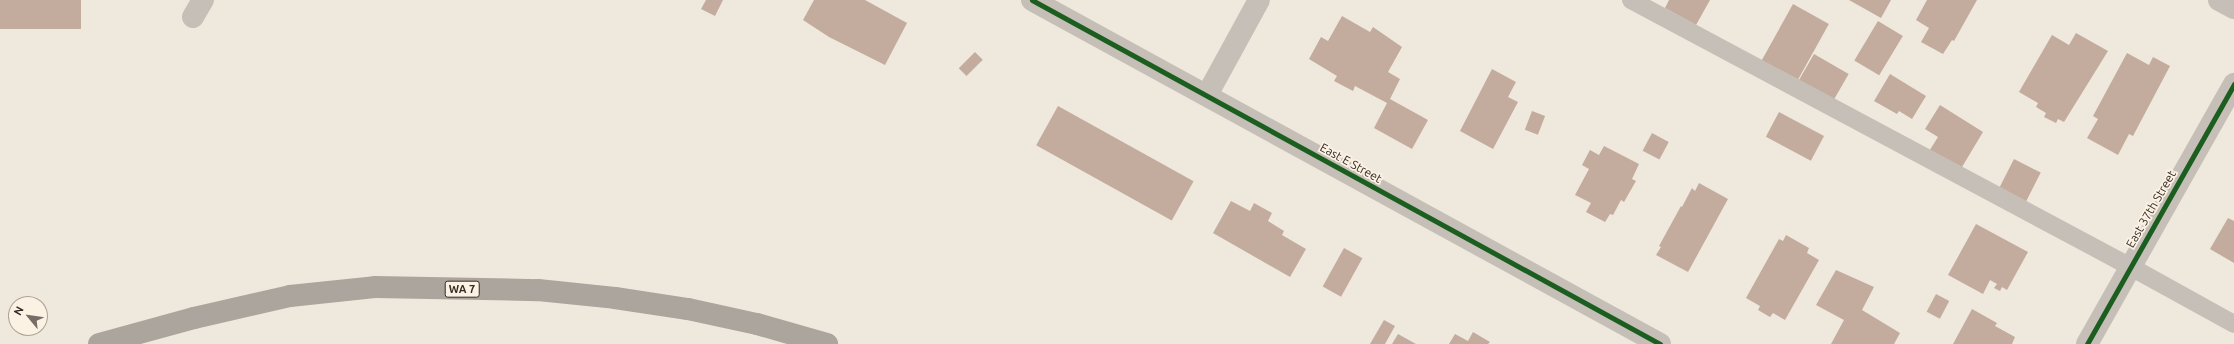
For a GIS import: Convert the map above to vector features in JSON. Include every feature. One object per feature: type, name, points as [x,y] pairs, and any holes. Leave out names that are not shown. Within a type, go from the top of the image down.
[{"type":"highway","name":"WA 7","points":[[99,344],[194,318],[290,296],[375,287],[538,290],[614,298],[688,309],[750,322],[827,344]]},
{"type":"street","name":"East E Street","points":[[1032,0],[1660,344]]},
{"type":"street","points":[[1207,95],[1259,0]]},
{"type":"street","points":[[2219,0],[2234,8]]},
{"type":"street","name":"East 37th Street","points":[[2087,344],[2129,266],[2234,84]]},
{"type":"lane","points":[[1631,0],[2129,266],[2234,324]]},
{"type":"building","points":[[0,0],[81,0],[81,29],[0,29]]},
{"type":"building","points":[[706,0],[723,0],[715,16],[701,9]]},
{"type":"building","points":[[814,0],[865,0],[907,23],[885,65],[829,37],[803,20]]},
{"type":"building","points":[[1669,0],[1710,0],[1696,25],[1665,8]]},
{"type":"building","points":[[1849,0],[1891,0],[1881,18]]},
{"type":"building","points":[[1927,0],[1977,0],[1954,41],[1952,40],[1943,54],[1921,42],[1929,28],[1916,20]]},
{"type":"building","points":[[1793,4],[1829,24],[1797,81],[1761,61]]},
{"type":"building","points":[[1342,16],[1370,32],[1373,27],[1402,47],[1388,72],[1400,79],[1390,99],[1428,120],[1412,149],[1374,128],[1387,103],[1355,86],[1353,91],[1334,81],[1337,76],[1309,59],[1321,37],[1328,41]]},
{"type":"building","points":[[1878,21],[1903,36],[1879,75],[1854,60]]},
{"type":"building","points":[[2076,33],[2108,51],[2064,122],[2058,119],[2056,123],[2044,117],[2046,113],[2036,107],[2038,103],[2019,92],[2052,35],[2069,45]]},
{"type":"building","points":[[975,52],[983,60],[967,76],[959,68]]},
{"type":"building","points":[[2127,53],[2149,65],[2153,57],[2170,66],[2133,136],[2129,134],[2118,155],[2087,138],[2098,119],[2093,116]]},
{"type":"building","points":[[1814,54],[1849,74],[1833,102],[1798,82]]},
{"type":"building","points":[[1492,69],[1516,82],[1508,97],[1518,102],[1493,149],[1460,131]]},
{"type":"building","points":[[1890,74],[1926,96],[1912,119],[1899,111],[1897,114],[1874,101]]},
{"type":"building","points":[[1940,105],[1983,132],[1959,172],[1928,153],[1938,137],[1925,129]]},
{"type":"building","points":[[1058,106],[1194,181],[1172,221],[1036,145]]},
{"type":"building","points":[[1532,111],[1545,116],[1538,135],[1525,130]]},
{"type":"building","points":[[1779,112],[1824,136],[1811,161],[1766,137]]},
{"type":"building","points":[[1652,133],[1669,142],[1659,160],[1643,151]]},
{"type":"building","points":[[1604,146],[1639,164],[1632,179],[1636,181],[1624,202],[1621,200],[1613,215],[1610,214],[1605,222],[1586,212],[1591,203],[1575,195],[1589,169],[1582,165],[1590,150],[1599,155]]},
{"type":"building","points":[[2014,159],[2041,173],[2025,203],[1999,189]]},
{"type":"building","points":[[1699,183],[1728,199],[1688,272],[1656,255],[1661,247],[1659,246],[1681,206],[1682,207],[1692,188],[1695,191]]},
{"type":"building","points":[[1231,201],[1250,211],[1254,203],[1272,213],[1268,221],[1284,231],[1282,235],[1306,249],[1290,277],[1213,233]]},
{"type":"building","points":[[2228,218],[2234,221],[2234,263],[2210,249]]},
{"type":"building","points":[[1976,224],[2028,252],[2007,290],[2002,287],[2000,291],[1994,288],[1997,284],[1990,280],[1983,294],[1948,275]]},
{"type":"building","points":[[1786,235],[1809,248],[1807,253],[1819,260],[1785,320],[1773,313],[1770,317],[1758,310],[1760,306],[1746,298],[1779,239],[1783,241]]},
{"type":"building","points":[[1344,248],[1362,258],[1341,297],[1323,286]]},
{"type":"building","points":[[1836,270],[1874,287],[1862,310],[1900,333],[1894,344],[1831,344],[1844,320],[1816,305]]},
{"type":"building","points":[[1936,294],[1949,301],[1940,319],[1927,312]]},
{"type":"building","points":[[1972,309],[1997,323],[1995,326],[2015,337],[2012,344],[1953,344]]},
{"type":"building","points":[[1384,320],[1395,326],[1385,344],[1370,344]]},
{"type":"building","points":[[1473,332],[1490,342],[1488,344],[1449,344],[1455,334],[1468,341]]},
{"type":"building","points":[[1398,334],[1416,344],[1392,344]]},
{"type":"cycle path","points":[[1032,0],[1660,344]]},
{"type":"cycle path","points":[[2087,344],[2234,84]]}]
